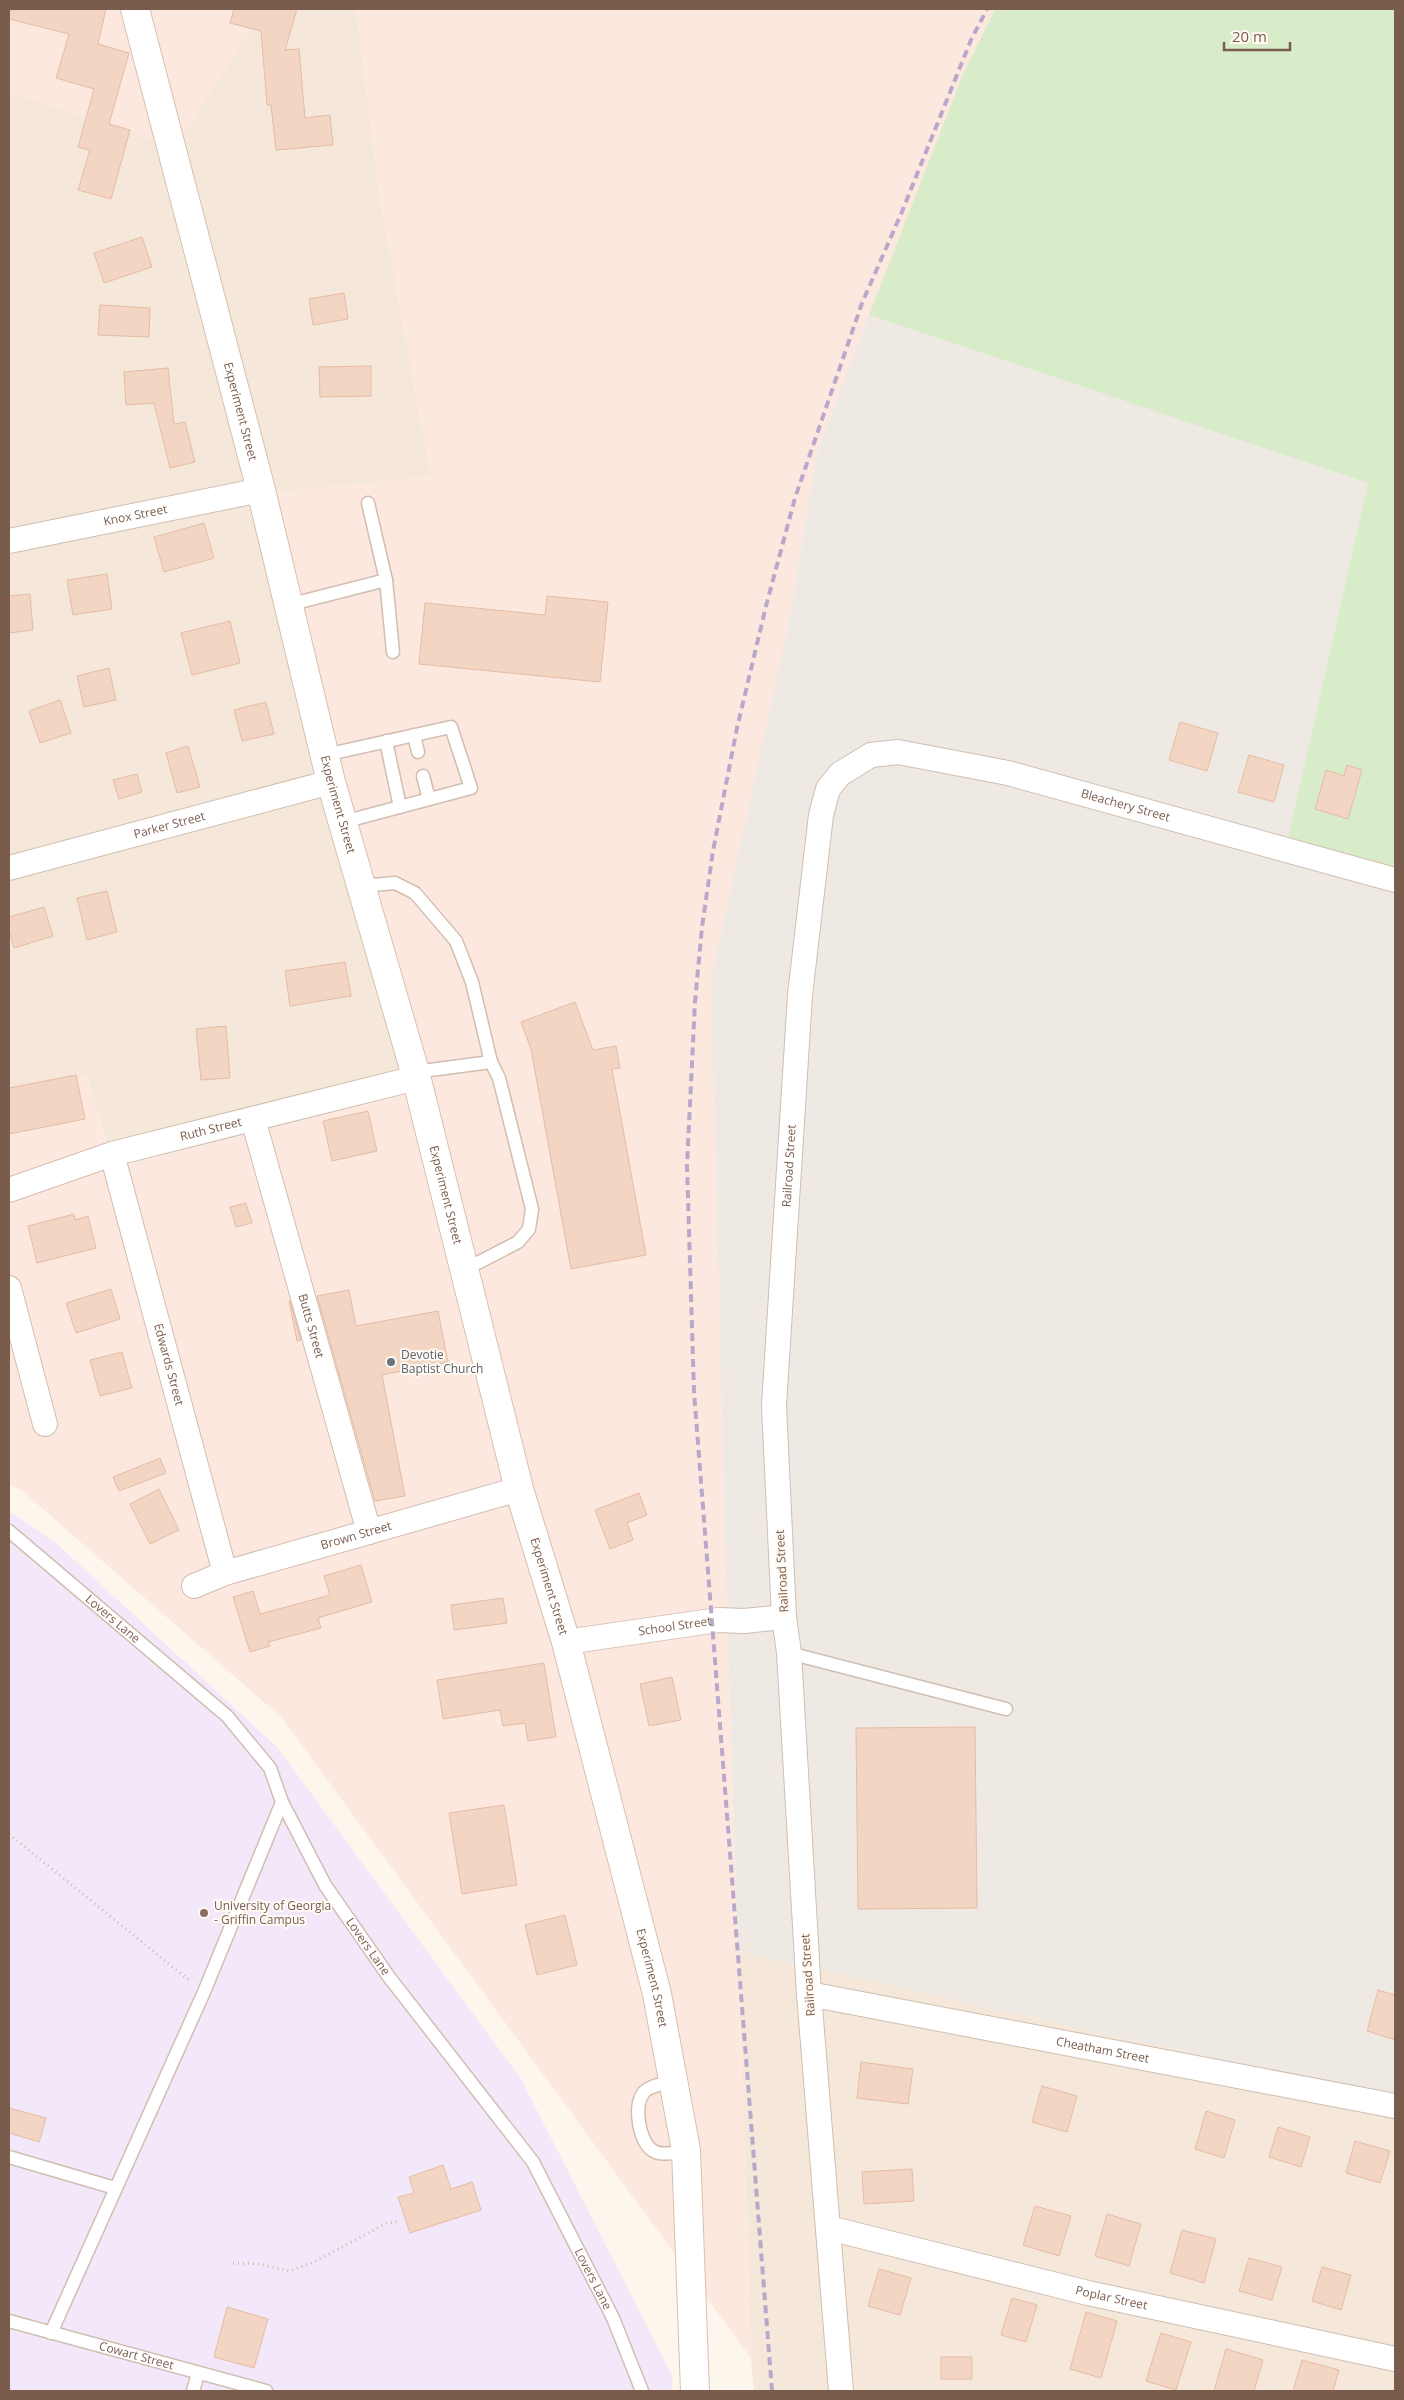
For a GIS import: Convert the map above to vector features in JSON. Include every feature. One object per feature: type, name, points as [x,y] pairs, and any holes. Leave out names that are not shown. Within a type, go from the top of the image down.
[{"type":"main road","name":"Experiment Street","points":[[135,9],[261,490],[332,782],[415,1075],[519,1489],[566,1642],[657,1994],[686,2150],[695,2391]]},
{"type":"street","name":"Knox Street","points":[[9,541],[261,490]]},
{"type":"street","name":"Bleachery Street","points":[[855,764],[872,755],[898,752],[1008,773],[1395,880]]},
{"type":"street","name":"Railroad Street","points":[[841,2391],[809,1994],[789,1652],[784,1617],[774,1406],[800,995],[821,816],[828,789],[840,774],[855,764]]},
{"type":"street","name":"Parker Street","points":[[9,868],[332,782]]},
{"type":"street","name":"Ruth Street","points":[[9,1190],[112,1154],[254,1119],[415,1075]]},
{"type":"street","name":"Butts Street","points":[[254,1119],[370,1532]]},
{"type":"street","name":"Edwards Street","points":[[112,1154],[225,1573]]},
{"type":"street","points":[[9,1288],[45,1424]]},
{"type":"street","name":"Brown Street","points":[[194,1586],[225,1573],[519,1489]]},
{"type":"street","name":"School Street","points":[[566,1642],[718,1620],[744,1621],[784,1617]]},
{"type":"street","name":"Cheatham Street","points":[[809,1994],[1395,2106]]},
{"type":"street","name":"Poplar Street","points":[[829,2228],[1088,2293],[1395,2359]]},
{"type":"lane","points":[[368,503],[386,580],[393,652]]},
{"type":"lane","points":[[288,605],[386,580]]},
{"type":"lane","points":[[325,755],[451,727],[471,788],[343,822]]},
{"type":"lane","points":[[414,735],[418,752]]},
{"type":"lane","points":[[386,741],[400,807]]},
{"type":"lane","points":[[423,776],[429,799]]},
{"type":"lane","points":[[361,886],[395,882],[415,893],[456,941],[472,982],[491,1062],[499,1078],[532,1209],[529,1229],[518,1242],[464,1270]]},
{"type":"lane","points":[[415,1075],[491,1062]]},
{"type":"lane","name":"Lovers Lane","points":[[9,1531],[226,1716],[270,1768],[282,1802],[325,1885],[379,1962],[533,2162],[613,2318],[642,2391]]},
{"type":"lane","points":[[789,1652],[1006,1710]]},
{"type":"lane","points":[[52,2333],[204,1992],[282,1802]]},
{"type":"lane","points":[[673,2081],[651,2087],[644,2092],[640,2100],[641,2129],[645,2144],[653,2152],[665,2154],[686,2150]]},
{"type":"lane","points":[[9,2157],[115,2188]]},
{"type":"lane","name":"Cowart Street","points":[[9,2321],[266,2391]]},
{"type":"lane","points":[[193,2391],[198,2374]]},
{"type":"path","points":[[9,1834],[204,1992]]},
{"type":"path","points":[[233,2263],[259,2264],[289,2271],[314,2262],[387,2223],[400,2221]]},
{"type":"shaded area","points":[[9,9],[263,9],[175,147],[9,92]]},
{"type":"shaded area","points":[[263,9],[356,9],[381,203],[431,477],[261,494],[418,1076],[110,1155],[87,1076],[9,1100],[9,92],[175,147]]},
{"type":"shaded area","points":[[356,9],[995,9],[963,74],[816,455],[789,621],[727,1616],[751,2358],[282,1718],[21,1490],[9,1484],[9,1100],[87,1076],[109,1155],[418,1076],[260,494],[431,477],[381,203]]},
{"type":"shaded area","points":[[869,315],[1368,483],[1285,851],[1395,881],[1395,2099],[738,1951],[727,1616],[711,980],[789,621],[816,455]]},
{"type":"shaded area","name":"University of Georgia - Griffin Campus","points":[[9,1511],[57,1544],[277,1747],[521,2079],[672,2375],[672,2391],[9,2391]]},
{"type":"shaded area","points":[[738,1951],[1395,2099],[1395,2391],[754,2391],[751,2358]]},
{"type":"green space","points":[[995,9],[1395,9],[1395,881],[1285,851],[1368,483],[869,315],[963,74]]},
{"type":"building","points":[[9,9],[106,9],[98,44],[129,53],[109,124],[130,130],[111,199],[78,190],[90,150],[78,147],[94,89],[56,78],[69,34],[9,19]]},
{"type":"building","points":[[234,9],[297,9],[285,50],[299,49],[305,118],[330,115],[333,145],[276,150],[271,105],[267,105],[261,31],[230,23]]},
{"type":"building","points":[[142,237],[152,267],[104,283],[94,253]]},
{"type":"building","points":[[344,293],[348,319],[313,325],[309,299]]},
{"type":"building","points":[[100,305],[150,308],[149,337],[98,335]]},
{"type":"building","points":[[371,366],[371,396],[320,397],[319,367]]},
{"type":"building","points":[[168,368],[174,424],[185,422],[195,462],[170,468],[154,403],[126,405],[124,372]]},
{"type":"building","points":[[204,523],[214,558],[164,572],[154,537]]},
{"type":"building","points":[[107,574],[112,609],[73,615],[67,580]]},
{"type":"building","points":[[30,594],[33,630],[9,633],[9,596]]},
{"type":"building","points":[[547,596],[608,602],[600,682],[419,664],[425,603],[545,615]]},
{"type":"building","points":[[230,621],[240,663],[192,675],[181,633]]},
{"type":"building","points":[[109,668],[116,700],[84,707],[77,676]]},
{"type":"building","points":[[60,700],[71,733],[40,743],[29,711]]},
{"type":"building","points":[[266,702],[274,734],[242,741],[234,710]]},
{"type":"building","points":[[1180,722],[1218,733],[1207,771],[1169,760]]},
{"type":"building","points":[[188,746],[200,787],[177,793],[166,753]]},
{"type":"building","points":[[1249,755],[1284,765],[1274,802],[1238,792]]},
{"type":"building","points":[[1347,765],[1362,770],[1348,819],[1315,809],[1326,770],[1344,776]]},
{"type":"building","points":[[137,774],[142,792],[119,799],[113,780]]},
{"type":"building","points":[[107,891],[117,932],[87,940],[77,898]]},
{"type":"building","points":[[44,907],[53,936],[14,948],[9,930],[9,917]]},
{"type":"building","points":[[345,962],[351,996],[290,1006],[285,971]]},
{"type":"building","points":[[575,1002],[593,1050],[616,1046],[620,1068],[612,1069],[646,1255],[571,1269],[531,1049],[521,1022]]},
{"type":"building","points":[[226,1026],[230,1078],[201,1080],[196,1029]]},
{"type":"building","points":[[76,1075],[85,1119],[9,1134],[9,1088]]},
{"type":"building","points":[[368,1111],[377,1151],[332,1161],[323,1121]]},
{"type":"building","points":[[246,1203],[252,1223],[236,1227],[230,1207]]},
{"type":"building","points":[[74,1214],[75,1220],[88,1216],[96,1248],[37,1263],[28,1226]]},
{"type":"building","points":[[111,1289],[120,1319],[76,1333],[66,1303]]},
{"type":"building","points":[[349,1290],[356,1326],[438,1311],[448,1362],[382,1375],[405,1496],[375,1501],[317,1296]]},
{"type":"building","points":[[290,1301],[301,1340],[297,1341]]},
{"type":"building","points":[[122,1352],[132,1388],[100,1396],[90,1360]]},
{"type":"building","points":[[160,1458],[166,1473],[119,1491],[113,1477]]},
{"type":"building","points":[[159,1489],[179,1530],[150,1544],[130,1504]]},
{"type":"building","points":[[639,1493],[647,1515],[627,1523],[633,1540],[610,1549],[595,1510]]},
{"type":"building","points":[[361,1565],[372,1602],[318,1618],[321,1628],[268,1642],[270,1646],[250,1652],[233,1597],[253,1591],[260,1614],[330,1595],[324,1576]]},
{"type":"building","points":[[503,1598],[507,1623],[454,1630],[451,1605]]},
{"type":"building","points":[[544,1663],[556,1737],[528,1741],[525,1723],[503,1726],[500,1710],[443,1719],[437,1680]]},
{"type":"building","points":[[672,1677],[681,1720],[649,1726],[640,1684]]},
{"type":"building","points":[[975,1727],[977,1908],[858,1909],[856,1728]]},
{"type":"building","points":[[504,1805],[517,1885],[462,1894],[449,1813]]},
{"type":"building","points":[[565,1915],[577,1965],[537,1975],[525,1925]]},
{"type":"building","points":[[1378,1990],[1395,1995],[1395,2040],[1367,2031]]},
{"type":"building","points":[[861,2062],[913,2069],[908,2104],[857,2098]]},
{"type":"building","points":[[1042,2086],[1077,2096],[1067,2132],[1032,2122]]},
{"type":"building","points":[[9,2108],[46,2118],[39,2142],[9,2133]]},
{"type":"building","points":[[1206,2111],[1235,2120],[1224,2158],[1195,2149]]},
{"type":"building","points":[[1278,2127],[1310,2137],[1301,2167],[1269,2157]]},
{"type":"building","points":[[1355,2141],[1390,2151],[1380,2183],[1346,2173]]},
{"type":"building","points":[[443,2165],[451,2189],[472,2182],[481,2210],[410,2233],[398,2197],[414,2193],[409,2177]]},
{"type":"building","points":[[912,2169],[914,2201],[864,2204],[862,2172]]},
{"type":"building","points":[[1035,2206],[1071,2216],[1059,2256],[1023,2245]]},
{"type":"building","points":[[1107,2214],[1141,2224],[1129,2266],[1095,2256]]},
{"type":"building","points":[[1182,2230],[1216,2239],[1204,2283],[1170,2273]]},
{"type":"building","points":[[1249,2258],[1282,2267],[1272,2300],[1239,2291]]},
{"type":"building","points":[[1322,2267],[1351,2275],[1341,2310],[1312,2301]]},
{"type":"building","points":[[879,2269],[911,2278],[900,2315],[868,2306]]},
{"type":"building","points":[[1012,2298],[1037,2305],[1026,2342],[1001,2335]]},
{"type":"building","points":[[227,2307],[268,2319],[254,2368],[214,2357]]},
{"type":"building","points":[[1086,2312],[1117,2321],[1101,2378],[1070,2369]]},
{"type":"building","points":[[1161,2333],[1191,2342],[1176,2390],[1146,2381]]},
{"type":"building","points":[[1226,2349],[1263,2360],[1254,2391],[1214,2391]]},
{"type":"building","points":[[941,2357],[972,2357],[972,2379],[941,2379]]},
{"type":"building","points":[[1302,2360],[1339,2370],[1333,2391],[1293,2391]]},
{"type":"railway","points":[[772,2391],[694,1392],[687,1165],[695,1002],[702,927],[713,851],[737,728],[766,606],[795,498],[862,303],[901,214],[971,40],[987,9]]},
{"type":"place","name":"Devotie Baptist Church","points":[[391,1362]]},
{"type":"place","name":"University of Georgia - Griffin Campus","points":[[204,1913]]}]
